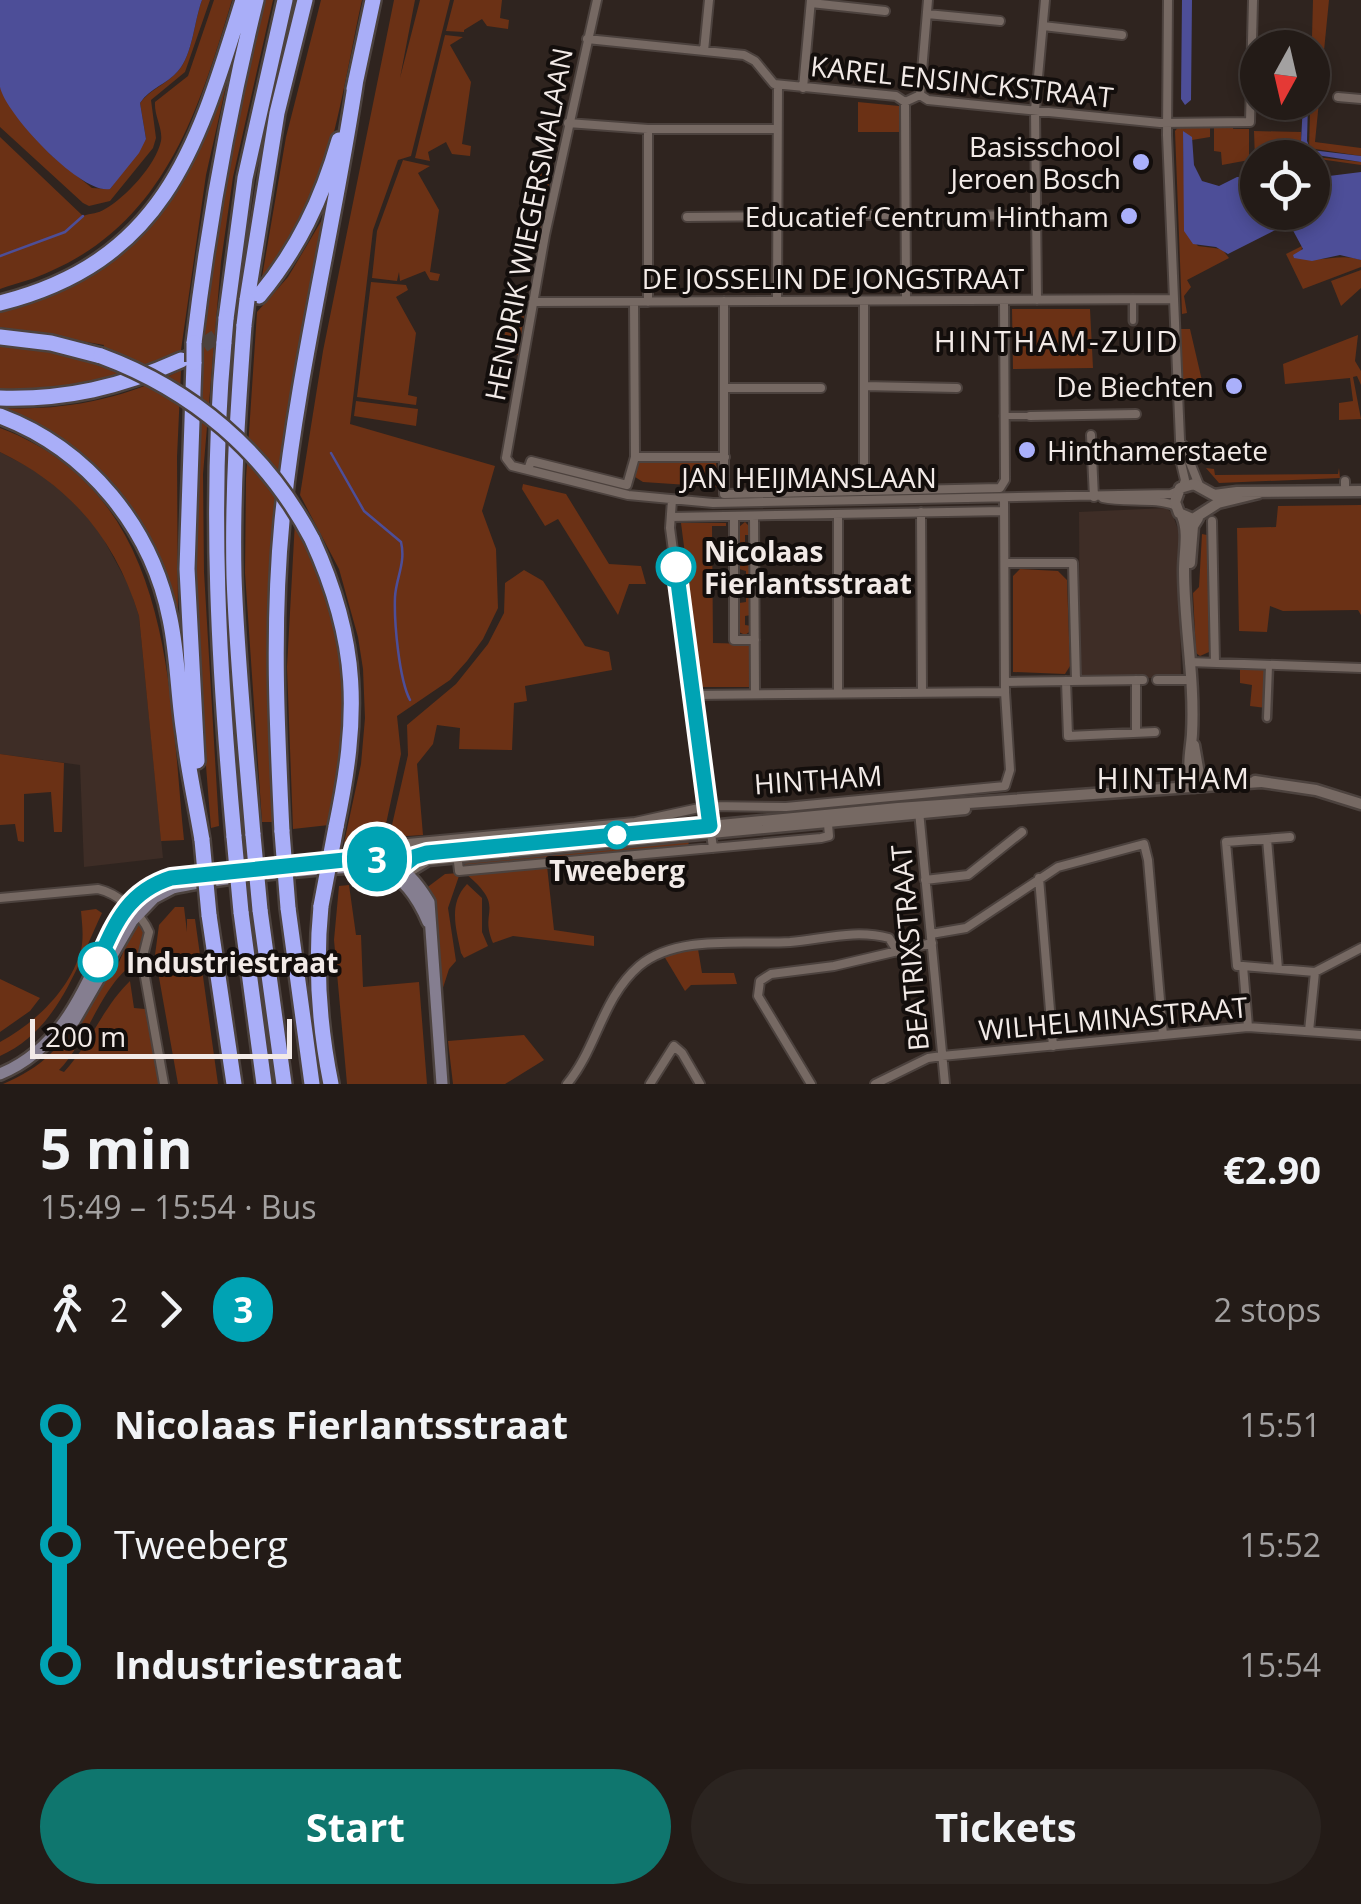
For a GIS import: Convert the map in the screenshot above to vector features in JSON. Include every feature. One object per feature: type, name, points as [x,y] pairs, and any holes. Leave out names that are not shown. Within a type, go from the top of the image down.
[{"type":"highway","points":[[0,303],[50,287],[85,268],[136,228],[159,202],[188,158],[203,125],[243,0]]},
{"type":"highway","points":[[234,1084],[202,840],[186,568],[187,361],[194,343],[217,176],[256,0]]},
{"type":"highway","points":[[264,1084],[234,836],[216,574],[216,475],[226,319],[245,178],[286,0]]},
{"type":"highway","points":[[284,1084],[260,910],[238,670],[234,475],[244,324],[253,298],[274,130],[305,0]]},
{"type":"highway","points":[[253,298],[282,268],[312,219],[334,160],[374,0]]},
{"type":"highway","points":[[312,1084],[288,908],[282,832],[276,668],[282,524],[307,348],[344,162],[356,79]]},
{"type":"highway","points":[[0,337],[51,343],[101,356],[161,383],[222,424],[274,479],[312,539],[338,605],[354,698],[352,736],[322,906],[318,984],[330,1084]]},
{"type":"highway","points":[[0,398],[91,392],[187,361]]},
{"type":"highway","points":[[0,416],[40,435],[86,469],[124,512],[146,549],[170,621],[183,732],[202,840]]},
{"type":"main road","points":[[0,1077],[38,1061],[65,1035],[131,910],[149,886],[181,876],[367,858],[402,873],[432,930],[442,1084]]},
{"type":"street","name":"HENDRIK WIEGERSMALAAN","points":[[506,458],[568,123],[597,0]]},
{"type":"street","points":[[704,51],[709,0]]},
{"type":"street","points":[[920,95],[928,0]]},
{"type":"street","points":[[1037,300],[1035,110],[1045,0]]},
{"type":"street","points":[[1168,0],[1166,122],[1180,464],[1186,480],[1180,489],[1179,511],[1186,525],[1195,783]]},
{"type":"street","name":"KAREL ENSINCKSTRAAT","points":[[588,40],[750,57],[778,85],[896,96],[905,102],[920,95],[928,100],[1166,122],[1250,122],[1253,0]]},
{"type":"street","points":[[803,88],[811,2],[885,11]]},
{"type":"street","points":[[926,14],[1000,21]]},
{"type":"street","points":[[1043,26],[1122,34]]},
{"type":"street","points":[[777,301],[778,85]]},
{"type":"street","points":[[1338,98],[1361,100]]},
{"type":"street","points":[[905,102],[906,300]]},
{"type":"street","points":[[568,123],[648,129],[777,130]]},
{"type":"street","points":[[648,129],[648,302]]},
{"type":"street","points":[[819,215],[906,215]]},
{"type":"street","points":[[687,217],[777,216]]},
{"type":"street","points":[[947,216],[1035,216]]},
{"type":"street","name":"DE JOSSELIN DE JONGSTRAAT","points":[[533,302],[1174,299]]},
{"type":"street","points":[[1004,300],[1004,416],[1136,414]]},
{"type":"street","points":[[1132,300],[1133,321]]},
{"type":"street","points":[[724,301],[724,457]]},
{"type":"street","points":[[864,301],[864,491]]},
{"type":"street","points":[[634,302],[635,458]]},
{"type":"street","points":[[864,386],[957,388]]},
{"type":"street","points":[[724,388],[821,388]]},
{"type":"street","name":"JAN HEIJMANSLAAN","points":[[528,470],[530,461],[627,485],[635,458],[724,457],[724,494],[1000,488],[1004,480],[1004,416]]},
{"type":"street","points":[[1179,432],[1210,515],[1215,663]]},
{"type":"street","points":[[1091,436],[1094,496]]},
{"type":"street","name":"JAN HEIJMANSLAAN","points":[[506,458],[512,466],[628,495],[758,504],[1170,494],[1180,489]]},
{"type":"street","points":[[1180,489],[1203,488],[1214,495],[1345,486],[1361,490]]},
{"type":"street","points":[[1179,511],[1198,518],[1210,515],[1218,503],[1259,493]]},
{"type":"street","name":"JAN HEIJMANSLAAN","points":[[1094,496],[1130,502],[1170,502],[1179,511]]},
{"type":"street","points":[[694,695],[1006,692],[1004,498]]},
{"type":"street","points":[[672,500],[671,518],[713,848]]},
{"type":"street","name":"JAN HEIJMANSLAAN","points":[[671,518],[1004,510]]},
{"type":"street","points":[[921,512],[922,693]]},
{"type":"street","points":[[838,514],[838,693]]},
{"type":"street","points":[[754,516],[755,694]]},
{"type":"street","points":[[734,517],[734,640],[755,640]]},
{"type":"street","points":[[1186,594],[1198,518]]},
{"type":"street","points":[[1006,563],[1073,562],[1068,736],[1155,732]]},
{"type":"street","points":[[1189,662],[1361,668]]},
{"type":"street","points":[[1267,718],[1269,666]]},
{"type":"street","points":[[1006,682],[1139,680],[1136,732]]},
{"type":"street","points":[[1157,680],[1190,680]]},
{"type":"street","name":"HINTHAM","points":[[402,873],[420,854],[635,822],[708,806],[786,807],[1005,786],[1010,770],[1006,692]]},
{"type":"street","name":"HINTHAM","points":[[397,844],[456,849],[711,831],[1195,783],[1261,782],[1316,790],[1361,804]]},
{"type":"street","name":"HINTHAM","points":[[456,849],[458,871],[713,848],[919,811]]},
{"type":"street","name":"BEATRIXSTRAAT","points":[[919,811],[945,1084]]},
{"type":"street","name":"HINTHAM","points":[[711,831],[828,830]]},
{"type":"street","points":[[925,880],[968,876],[1022,832]]},
{"type":"street","points":[[1290,837],[1226,842],[1237,966],[1316,972],[1361,948]]},
{"type":"street","points":[[1267,839],[1278,969]]},
{"type":"street","points":[[812,1084],[758,996],[760,980],[771,974],[898,952],[966,928],[1058,866],[1144,844],[1163,1036]]},
{"type":"street","points":[[1040,878],[1053,1046]]},
{"type":"street","points":[[0,898],[98,888],[131,910],[149,932],[142,960],[164,1084]]},
{"type":"street","points":[[567,1084],[581,1068],[603,1016],[622,986],[640,965],[666,952],[694,946],[792,942],[851,933],[889,938],[898,952]]},
{"type":"street","points":[[1242,966],[1248,1027]]},
{"type":"street","points":[[1309,1031],[1316,972]]},
{"type":"street","name":"WILHELMINASTRAAT","points":[[875,1084],[928,1058],[942,1056],[1248,1027],[1361,1036]]},
{"type":"street","points":[[650,1084],[674,1046],[698,1081],[686,1084]]},
{"type":"shaded area","points":[[0,0],[202,0],[183,64],[140,103],[146,139],[110,189],[82,180],[64,167],[30,133],[5,100],[0,87]]},
{"type":"shaded area","points":[[202,0],[210,0],[185,72],[151,100],[156,138],[153,148],[110,201],[89,206],[83,203],[0,127],[0,86],[11,108],[51,155],[92,188],[110,189],[146,139],[140,103],[183,64]]},
{"type":"shaded area","points":[[214,0],[232,0],[206,82],[172,158],[150,192],[123,223],[90,250],[45,274],[0,289],[0,137],[83,216],[113,204],[146,170],[158,150],[161,136],[155,102],[188,76]]},
{"type":"shaded area","points":[[264,0],[273,0],[233,177],[221,262],[203,474],[204,572],[219,826],[211,828],[196,590],[197,410],[218,218]]},
{"type":"shaded area","points":[[321,0],[362,0],[318,188],[292,241],[262,277],[286,137]]},
{"type":"shaded area","points":[[394,0],[415,0],[400,78],[420,0],[450,0],[411,156],[398,160],[373,230],[350,424],[495,466],[482,511],[496,549],[498,608],[483,639],[450,680],[397,716],[401,754],[383,838],[344,843],[361,764],[365,718],[363,669],[339,569],[300,495],[323,351]]},
{"type":"shaded area","points":[[454,0],[502,0],[500,18],[509,20],[508,29],[487,26],[482,19],[464,32],[446,31]]},
{"type":"shaded area","points":[[1182,0],[1192,0],[1191,100],[1185,105],[1181,99]]},
{"type":"shaded area","points":[[1313,0],[1329,0],[1326,30],[1312,30]]},
{"type":"shaded area","points":[[445,35],[463,37],[450,45],[471,82],[462,144],[471,146],[470,156],[452,154],[446,142],[428,152],[430,161],[415,158]]},
{"type":"shaded area","points":[[235,46],[206,175],[181,350],[94,383],[49,390],[0,390],[0,342],[51,349],[99,362],[104,345],[0,327],[0,310],[52,293],[164,206],[193,161],[208,128]]},
{"type":"shaded area","points":[[858,102],[899,106],[899,132],[858,132]]},
{"type":"shaded area","points":[[1302,120],[1308,120],[1307,140],[1301,140]]},
{"type":"shaded area","points":[[1310,120],[1317,120],[1315,140],[1309,140]]},
{"type":"shaded area","points":[[1210,123],[1210,137],[1192,140],[1183,131],[1185,231],[1198,246],[1222,249],[1229,258],[1187,280],[1191,287],[1184,296],[1187,313],[1182,314],[1175,131],[1180,125]]},
{"type":"shaded area","points":[[1214,123],[1233,123],[1233,129],[1249,129],[1249,140],[1240,140],[1240,162],[1222,165],[1221,152],[1214,151]]},
{"type":"shaded area","points":[[1183,131],[1192,137],[1194,165],[1202,181],[1219,186],[1240,177],[1240,230],[1275,230],[1228,254],[1216,247],[1193,244],[1184,231]]},
{"type":"shaded area","points":[[1254,131],[1301,132],[1301,140],[1254,140]]},
{"type":"shaded area","points":[[1330,144],[1361,148],[1361,156],[1330,151]]},
{"type":"shaded area","points":[[1330,152],[1361,156],[1361,162],[1330,157]]},
{"type":"shaded area","points":[[1330,159],[1361,162],[1330,161]]},
{"type":"shaded area","points":[[403,160],[430,166],[418,173],[439,210],[430,272],[440,274],[438,281],[430,280],[425,271],[400,281],[399,272],[397,281],[372,278],[377,231]]},
{"type":"shaded area","points":[[535,171],[551,173],[541,228],[525,225]]},
{"type":"shaded area","points":[[1361,172],[1361,260],[1340,255],[1312,261],[1294,258],[1303,249],[1293,230],[1330,230],[1330,176]]},
{"type":"shaded area","points":[[326,213],[292,389],[274,524],[268,664],[273,822],[262,822],[245,573],[246,478],[257,312],[288,277]]},
{"type":"shaded area","points":[[1302,246],[1301,257],[1353,258],[1361,260],[1361,267],[1303,289],[1286,254]]},
{"type":"shaded area","points":[[1361,270],[1361,288],[1341,306],[1331,281]]},
{"type":"shaded area","points":[[371,282],[406,285],[408,290],[396,297],[416,333],[408,395],[417,397],[416,405],[357,397]]},
{"type":"shaded area","points":[[510,301],[526,303],[518,355],[502,353]]},
{"type":"shaded area","points":[[1012,309],[1090,309],[1093,368],[1013,369]]},
{"type":"shaded area","points":[[1180,329],[1190,329],[1203,385],[1182,386]]},
{"type":"shaded area","points":[[1358,335],[1355,361],[1361,371],[1361,385],[1357,376],[1353,377],[1361,419],[1339,420],[1339,403],[1353,401],[1350,378],[1285,384],[1283,364]]},
{"type":"shaded area","points":[[181,370],[176,618],[154,552],[122,499],[67,448],[0,408],[93,401],[137,389]]},
{"type":"shaded area","points":[[356,401],[418,409],[416,426],[354,416]]},
{"type":"shaded area","points":[[0,428],[57,458],[100,498],[131,546],[152,601],[165,659],[184,840],[161,841],[139,616],[118,563],[88,518],[69,499],[48,481],[0,452]]},
{"type":"shaded area","points":[[0,452],[42,474],[70,496],[97,527],[130,588],[139,616],[163,858],[84,867],[80,765],[0,754]]},
{"type":"shaded area","points":[[638,461],[716,462],[718,487],[643,482],[635,477]]},
{"type":"shaded area","points":[[1206,468],[1214,469],[1215,475],[1338,474],[1339,468],[1340,478],[1219,483]]},
{"type":"shaded area","points":[[523,484],[566,494],[609,564],[641,566],[646,584],[629,584],[618,615],[558,519],[545,526],[522,489]]},
{"type":"shaded area","points":[[1361,505],[1361,615],[1358,610],[1283,611],[1270,606],[1267,632],[1239,631],[1237,528],[1276,527],[1278,506]]},
{"type":"shaded area","points":[[1166,508],[1179,532],[1181,678],[1080,678],[1079,512]]},
{"type":"shaded area","points":[[295,521],[319,571],[336,624],[346,679],[347,735],[329,825],[293,829],[287,667]]},
{"type":"shaded area","points":[[745,522],[751,528],[751,535],[745,535],[751,550],[745,551],[745,561],[751,561],[751,615],[745,616],[745,625],[752,626],[752,630],[745,635],[737,631],[739,603],[746,602],[746,571],[739,569],[739,527]]},
{"type":"shaded area","points":[[681,523],[726,523],[712,526],[713,643],[754,644],[754,687],[702,687]]},
{"type":"shaded area","points":[[1202,534],[1207,535],[1209,652],[1200,656],[1196,653],[1193,593],[1199,587]]},
{"type":"shaded area","points":[[1020,569],[1058,571],[1067,580],[1070,666],[1065,674],[1013,672],[1013,576]]},
{"type":"shaded area","points":[[524,570],[543,581],[585,646],[609,652],[612,670],[525,686],[527,701],[514,703],[512,750],[459,749],[460,728],[437,725],[433,744],[417,764],[423,835],[392,837],[408,755],[407,725],[456,684],[488,644],[504,613],[505,583]]},
{"type":"shaded area","points":[[1240,666],[1268,667],[1266,708],[1250,706],[1252,685],[1240,683]]},
{"type":"shaded area","points":[[0,754],[64,763],[62,832],[54,832],[51,792],[24,794],[24,842],[18,841],[15,824],[0,825]]},
{"type":"shaded area","points":[[688,840],[689,846],[465,867],[465,861]]},
{"type":"shaded area","points":[[547,866],[554,930],[594,936],[594,946],[513,936],[493,943],[488,923],[489,902],[465,873]]},
{"type":"shaded area","points":[[460,873],[448,908],[456,961],[449,969],[441,994],[436,912],[425,889],[445,874]]},
{"type":"shaded area","points":[[467,884],[482,898],[482,932],[488,946],[464,958],[455,917],[457,900]]},
{"type":"shaded area","points":[[349,885],[356,935],[361,935],[363,987],[419,982],[427,1084],[347,1084],[334,940],[339,886]]},
{"type":"shaded area","points":[[175,907],[184,907],[187,932],[187,919],[195,919],[218,1084],[178,1084],[155,955],[159,925]]},
{"type":"shaded area","points":[[96,909],[102,913],[63,995],[37,1030],[0,1056],[0,1042],[38,1015],[69,979],[82,945],[81,911]]},
{"type":"shaded area","points":[[137,924],[146,934],[140,962],[117,979],[59,1070],[64,1072],[73,1061],[130,981],[134,1008],[145,1009],[159,1084],[3,1084],[34,1068],[65,1037],[115,970]]},
{"type":"shaded area","points":[[698,949],[702,973],[734,973],[737,984],[691,985],[685,991],[664,956]]},
{"type":"shaded area","points":[[0,979],[40,998],[30,1011],[0,1032]]},
{"type":"shaded area","points":[[524,1035],[544,1060],[505,1084],[453,1084],[448,1041]]},
{"type":"waterway","points":[[0,256],[65,232],[83,216]]},
{"type":"waterway","points":[[331,453],[364,511],[401,542],[395,621],[400,665],[410,700]]},
{"type":"tunnel","points":[[184,358],[229,328],[249,308]]},
{"type":"bus line","name":"3","points":[[98,962],[130,900],[149,886],[171,878],[354,859],[381,860],[400,868],[427,853],[710,826],[676,567]]},
{"type":"place","name":"Basisschool Jeroen Bosch","points":[[1141,162]]},
{"type":"place","name":"Educatief Centrum Hintham","points":[[1129,216]]},
{"type":"place","name":"De Biechten","points":[[1234,386]]},
{"type":"place","name":"Hinthamerstaete","points":[[1027,450]]},
{"type":"place","name":"Nicolaas Fierlantsstraat","points":[[676,567]]},
{"type":"place","name":"Tweeberg","points":[[617,835]]},
{"type":"place","name":"Industriestraat","points":[[98,962]]},
{"type":"district","name":"HINTHAM-ZUID","points":[[1057,340]]},
{"type":"district","name":"HINTHAM","points":[[1174,777]]}]
